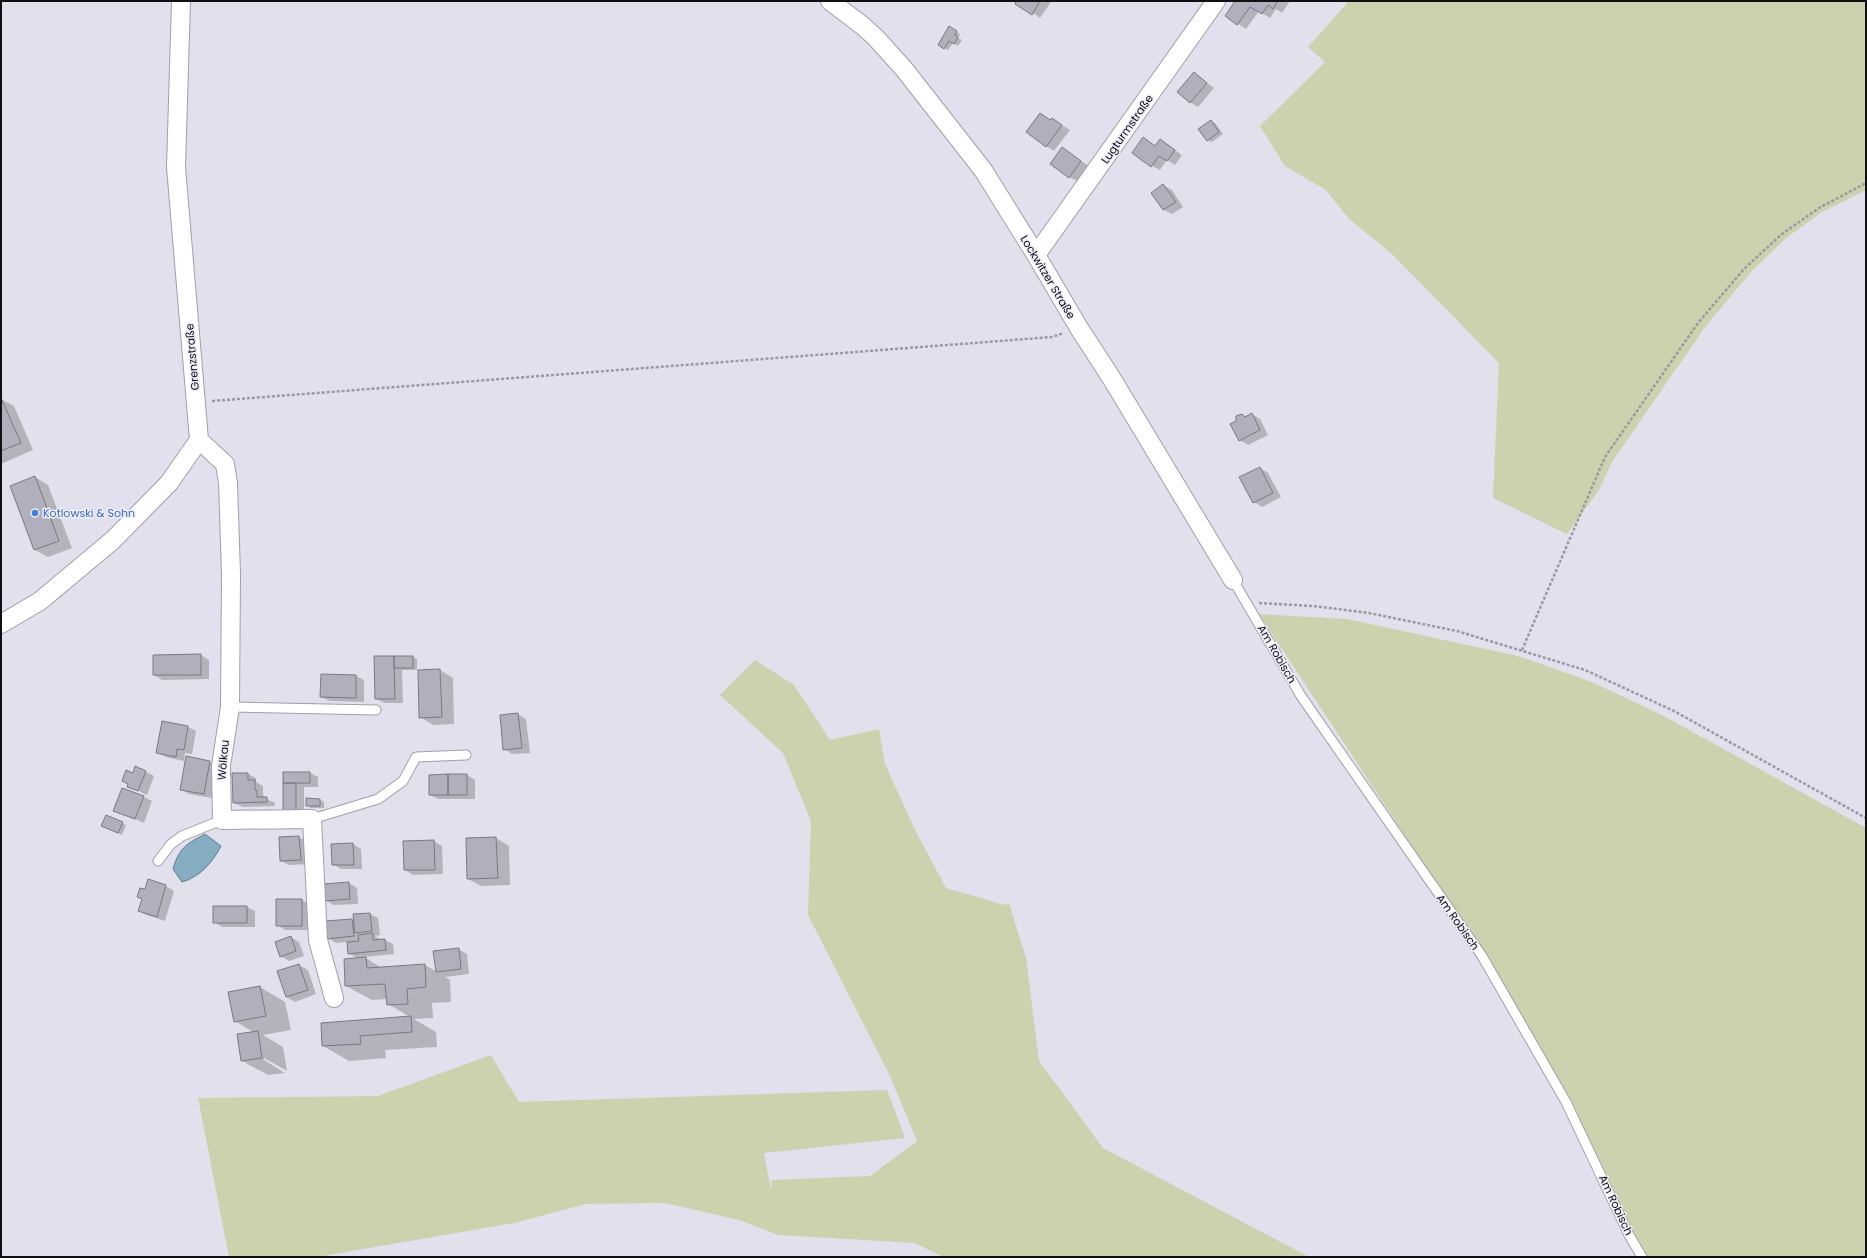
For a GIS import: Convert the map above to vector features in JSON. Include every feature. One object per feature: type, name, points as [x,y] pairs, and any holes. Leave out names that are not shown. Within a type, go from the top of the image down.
[{"type":"street","name":"Grenzstraße","points":[[181,1],[176,167],[199,440]]},
{"type":"street","name":"Lockwitzer Straße","points":[[830,1],[863,26],[904,69],[983,170],[1233,580]]},
{"type":"street","name":"Lugturmstraße","points":[[1036,255],[1216,1]]},
{"type":"street","points":[[1,624],[40,601],[113,540],[169,483],[199,440]]},
{"type":"street","name":"Wölkau","points":[[199,440],[225,464],[228,483],[231,574],[230,707],[221,766],[222,820]]},
{"type":"street","points":[[222,820],[312,818],[318,940],[334,998]]},
{"type":"lane","name":"Am Robisch","points":[[1233,580],[1301,696],[1482,956],[1566,1102],[1629,1235],[1642,1257]]},
{"type":"lane","points":[[230,707],[376,710]]},
{"type":"lane","points":[[312,818],[378,799],[403,781],[416,758],[466,755]]},
{"type":"lane","points":[[158,861],[171,844],[182,836],[222,820]]},
{"type":"path","points":[[1522,650],[1605,457],[1698,323],[1744,269],[1782,234],[1819,208],[1866,183]]},
{"type":"path","points":[[196,402],[1044,337],[1079,328]]},
{"type":"path","points":[[1248,604],[1270,603],[1369,613],[1457,631],[1585,670],[1674,711],[1866,818]]},
{"type":"green space","points":[[1349,1],[1866,1],[1866,190],[1822,212],[1786,238],[1750,273],[1705,327],[1612,462],[1599,490],[1567,534],[1493,498],[1499,363],[1391,253],[1349,219],[1326,190],[1285,166],[1260,126],[1325,62],[1308,47]]},
{"type":"green space","points":[[1259,614],[1347,619],[1518,656],[1592,682],[1662,715],[1866,828],[1866,1257],[1647,1257],[1515,1003]]},
{"type":"green space","points":[[755,660],[794,685],[830,740],[879,729],[885,764],[916,832],[946,888],[1005,905],[1009,903],[1026,958],[1039,1061],[1103,1148],[1309,1257],[944,1257],[914,1243],[778,1235],[739,1220],[665,1203],[586,1204],[514,1223],[317,1257],[229,1257],[198,1098],[378,1096],[491,1055],[519,1102],[887,1090],[905,1138],[764,1153],[771,1190],[772,1180],[870,1176],[917,1141],[890,1076],[808,915],[811,821],[783,753],[720,695]]},
{"type":"water","points":[[205,834],[221,846],[214,858],[200,873],[189,880],[182,882],[173,869],[175,862],[184,847]]},
{"type":"building","points":[[1016,1],[1040,1],[1032,15],[1015,4]]},
{"type":"building","points":[[1235,1],[1278,1],[1273,9],[1268,5],[1262,14],[1250,7],[1237,25],[1225,16]]},
{"type":"building","points":[[949,26],[957,31],[955,35],[958,37],[954,44],[949,41],[944,49],[938,45]]},
{"type":"building","points":[[1194,72],[1207,83],[1190,103],[1177,92]]},
{"type":"building","points":[[1040,113],[1050,120],[1052,118],[1062,125],[1046,147],[1026,132]]},
{"type":"building","points":[[1211,120],[1219,132],[1207,141],[1198,129]]},
{"type":"building","points":[[1143,137],[1155,146],[1160,139],[1175,150],[1167,161],[1159,156],[1151,167],[1132,153]]},
{"type":"building","points":[[1062,147],[1081,161],[1069,178],[1050,164]]},
{"type":"building","points":[[1163,184],[1176,202],[1163,210],[1151,193]]},
{"type":"building","points":[[1,398],[21,443],[1,451]]},
{"type":"building","points":[[1252,413],[1260,430],[1239,441],[1230,424],[1236,421],[1236,416],[1242,414],[1245,417]]},
{"type":"building","points":[[1260,467],[1273,493],[1253,503],[1239,477]]},
{"type":"building","name":"Kotlowski & Sohn","points":[[35,476],[59,541],[34,550],[10,486]]},
{"type":"building","points":[[201,654],[201,675],[153,675],[153,655]]},
{"type":"building","points":[[374,656],[394,656],[395,699],[375,699]]},
{"type":"building","points":[[394,656],[413,656],[413,668],[394,668]]},
{"type":"building","points":[[440,669],[442,717],[419,718],[418,670]]},
{"type":"building","points":[[321,674],[356,675],[356,698],[320,697]]},
{"type":"building","points":[[518,713],[522,748],[503,750],[500,715]]},
{"type":"building","points":[[162,721],[188,726],[184,750],[177,749],[176,757],[156,753]]},
{"type":"building","points":[[186,756],[210,761],[204,794],[180,790]]},
{"type":"building","points":[[135,766],[146,771],[138,791],[127,787],[128,784],[122,781],[126,770],[133,773]]},
{"type":"building","points":[[283,772],[310,772],[310,783],[283,783]]},
{"type":"building","points":[[232,773],[248,773],[248,780],[255,780],[257,797],[267,797],[267,802],[233,803]]},
{"type":"building","points":[[448,774],[448,795],[429,795],[429,775]]},
{"type":"building","points":[[448,774],[467,774],[467,795],[448,795]]},
{"type":"building","points":[[283,783],[296,783],[296,812],[283,812]]},
{"type":"building","points":[[122,788],[144,796],[135,819],[113,811]]},
{"type":"building","points":[[306,798],[320,799],[320,806],[306,806]]},
{"type":"building","points":[[106,815],[123,822],[118,833],[101,826]]},
{"type":"building","points":[[299,836],[301,860],[280,861],[279,837]]},
{"type":"building","points":[[496,837],[498,878],[467,879],[466,838]]},
{"type":"building","points":[[434,840],[435,870],[404,870],[403,841]]},
{"type":"building","points":[[353,843],[354,865],[332,865],[331,844]]},
{"type":"building","points":[[148,879],[166,885],[157,917],[138,911],[142,899],[137,897],[140,888],[145,889]]},
{"type":"building","points":[[349,882],[350,899],[324,901],[323,884]]},
{"type":"building","points":[[276,899],[302,899],[302,926],[276,926]]},
{"type":"building","points":[[213,906],[247,906],[247,923],[213,923]]},
{"type":"building","points":[[370,913],[372,931],[355,933],[353,914]]},
{"type":"building","points":[[352,919],[354,936],[327,939],[325,921]]},
{"type":"building","points":[[373,933],[373,940],[385,939],[386,950],[348,954],[347,942],[359,941],[358,935]]},
{"type":"building","points":[[291,936],[296,951],[280,957],[275,942]]},
{"type":"building","points":[[459,948],[461,969],[436,972],[433,951]]},
{"type":"building","points":[[366,957],[367,968],[425,964],[426,987],[407,989],[408,1004],[387,1005],[385,984],[345,986],[344,959]]},
{"type":"building","points":[[299,964],[308,990],[286,997],[277,971]]},
{"type":"building","points":[[260,986],[266,1016],[234,1022],[228,992]]},
{"type":"building","points":[[411,1016],[412,1032],[360,1036],[361,1044],[322,1046],[321,1023]]},
{"type":"building","points":[[258,1031],[262,1058],[241,1061],[237,1034]]},
{"type":"place","name":"Kotlowski & Sohn","points":[[35,513]]}]
